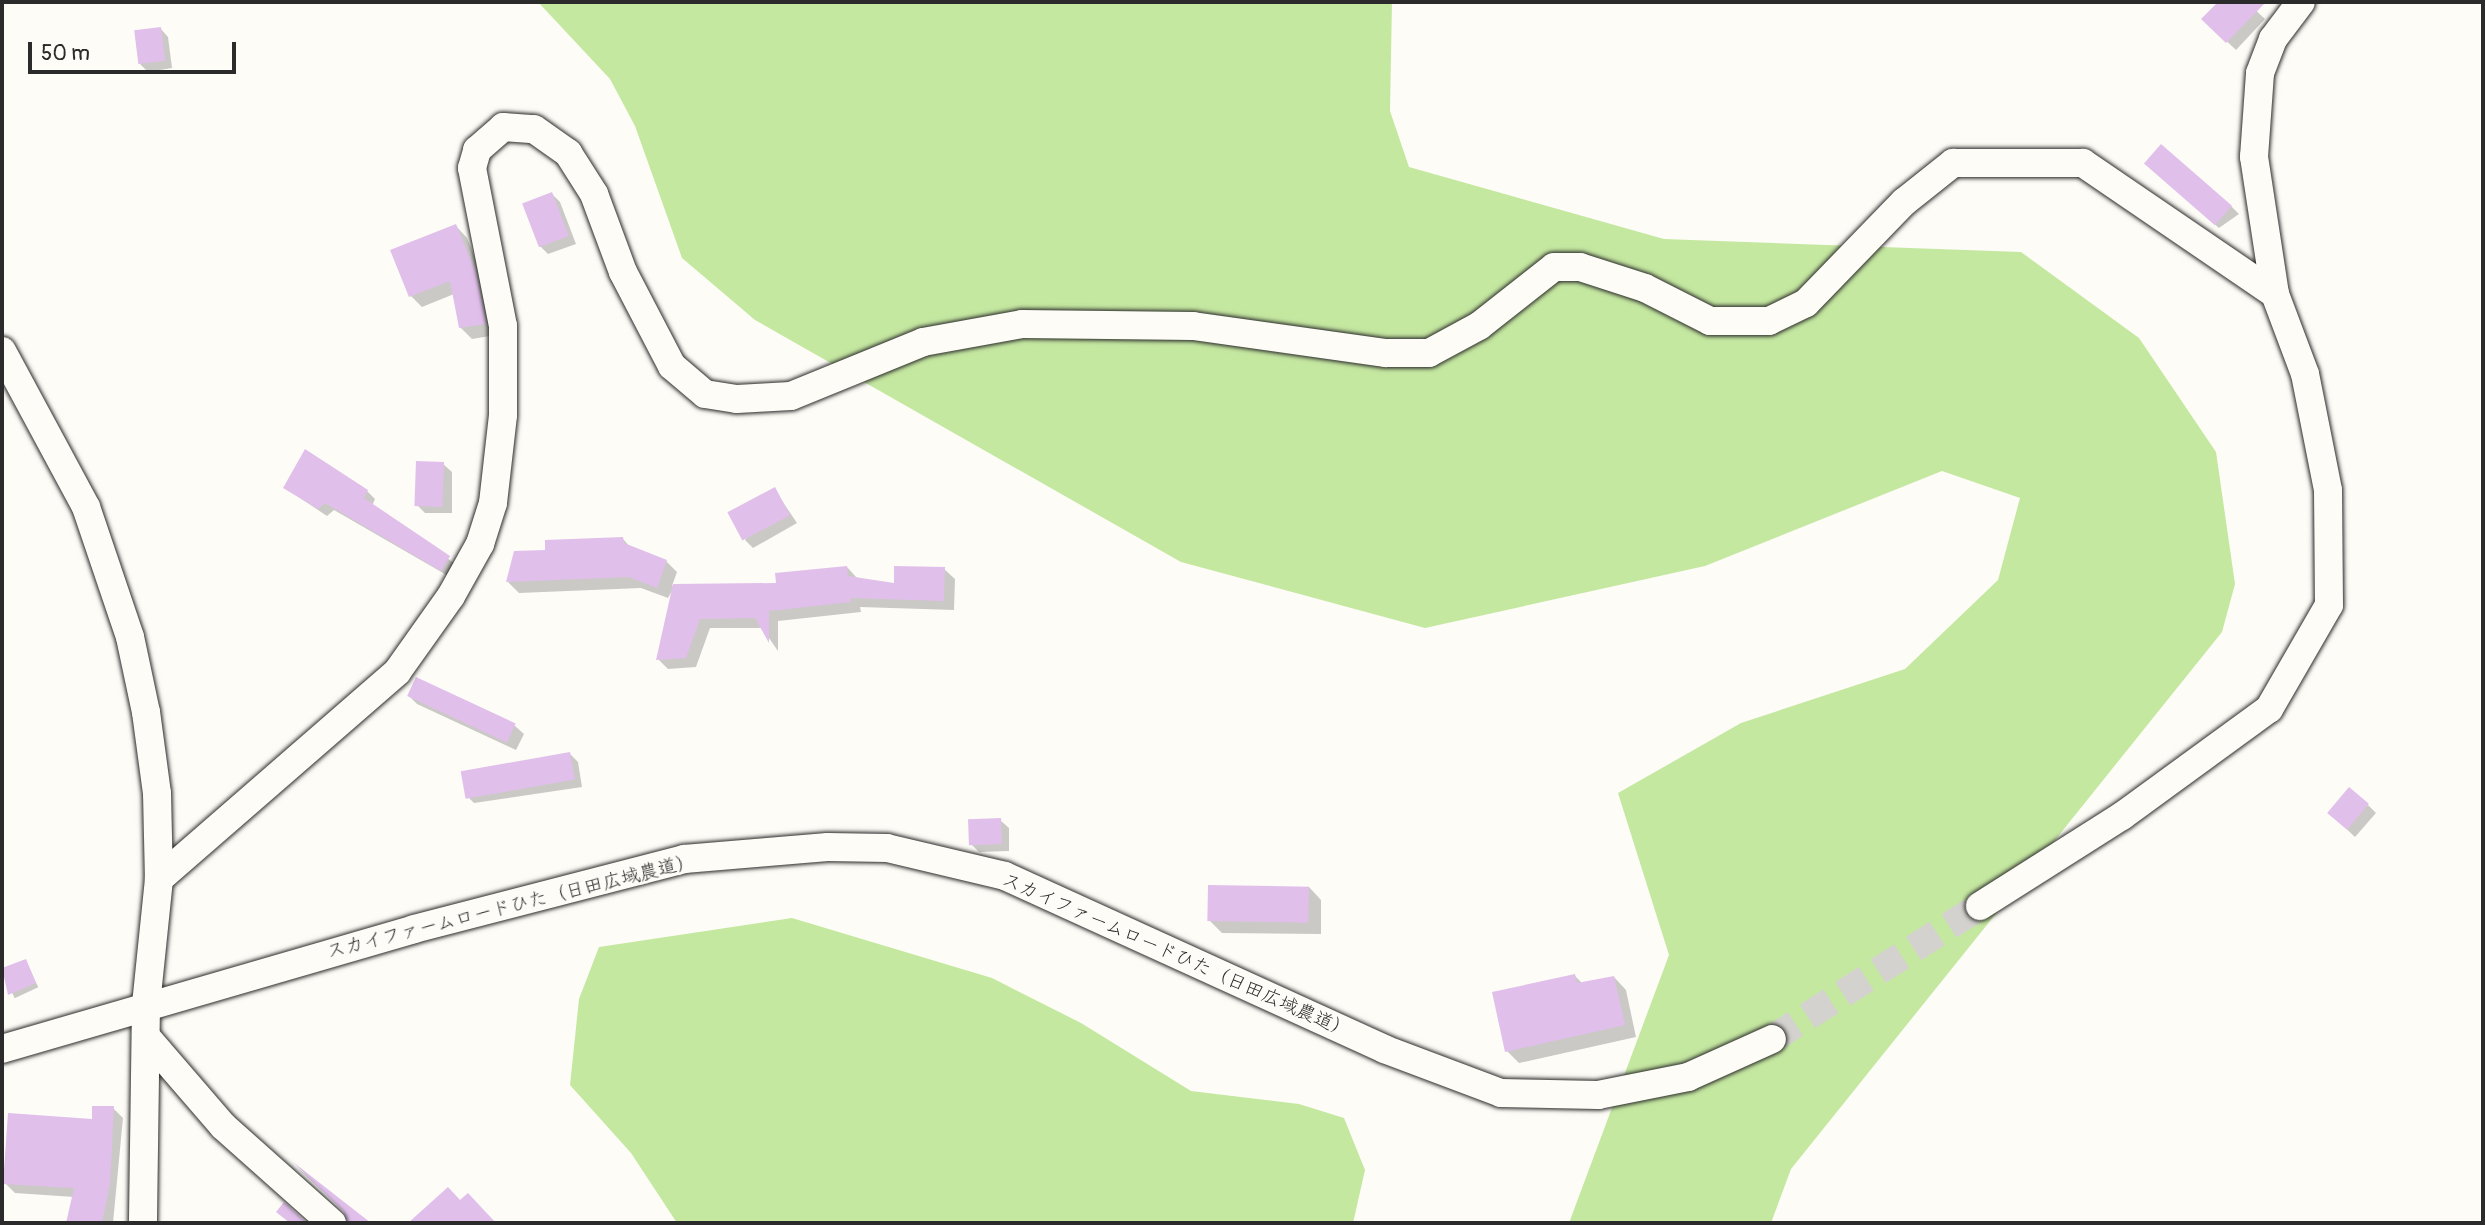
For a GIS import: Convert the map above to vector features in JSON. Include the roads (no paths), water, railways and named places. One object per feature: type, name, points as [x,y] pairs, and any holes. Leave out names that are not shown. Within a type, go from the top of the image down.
[{"type":"street","points":[[1980,905],[2122,816],[2269,709],[2329,605],[2328,491],[2305,374],[2275,294],[2253,157],[2256,95],[2283,2]]},
{"type":"street","points":[[2273,38],[2301,2]]},
{"type":"street","points":[[159,879],[397,671],[451,596],[480,544],[493,503],[503,415],[503,327],[472,168],[477,150],[503,127],[534,129],[568,153],[594,194],[622,272],[672,366],[705,394],[737,399],[791,397],[923,342],[1022,324],[1193,327],[1386,353],[1429,353],[1479,327],[1554,267],[1580,267],[1645,288],[1710,321],[1769,321],[1806,303],[1904,202],[1953,163],[2083,163],[2275,294]]},
{"type":"street","points":[[2,351],[86,507],[126,624],[146,712],[157,793],[159,879],[154,963],[146,1004],[148,1039],[143,1223]]},
{"type":"street","name":"スカイファームロードひた（日田広域農道）","points":[[2,1049],[146,1004],[684,859],[828,847],[887,848],[1005,876],[1384,1049],[1501,1093],[1611,1092],[1688,1077],[1772,1039]]},
{"type":"street","points":[[148,1039],[223,1126],[332,1223]]},
{"type":"tunnel","points":[[1772,1039],[1980,906]]}]
